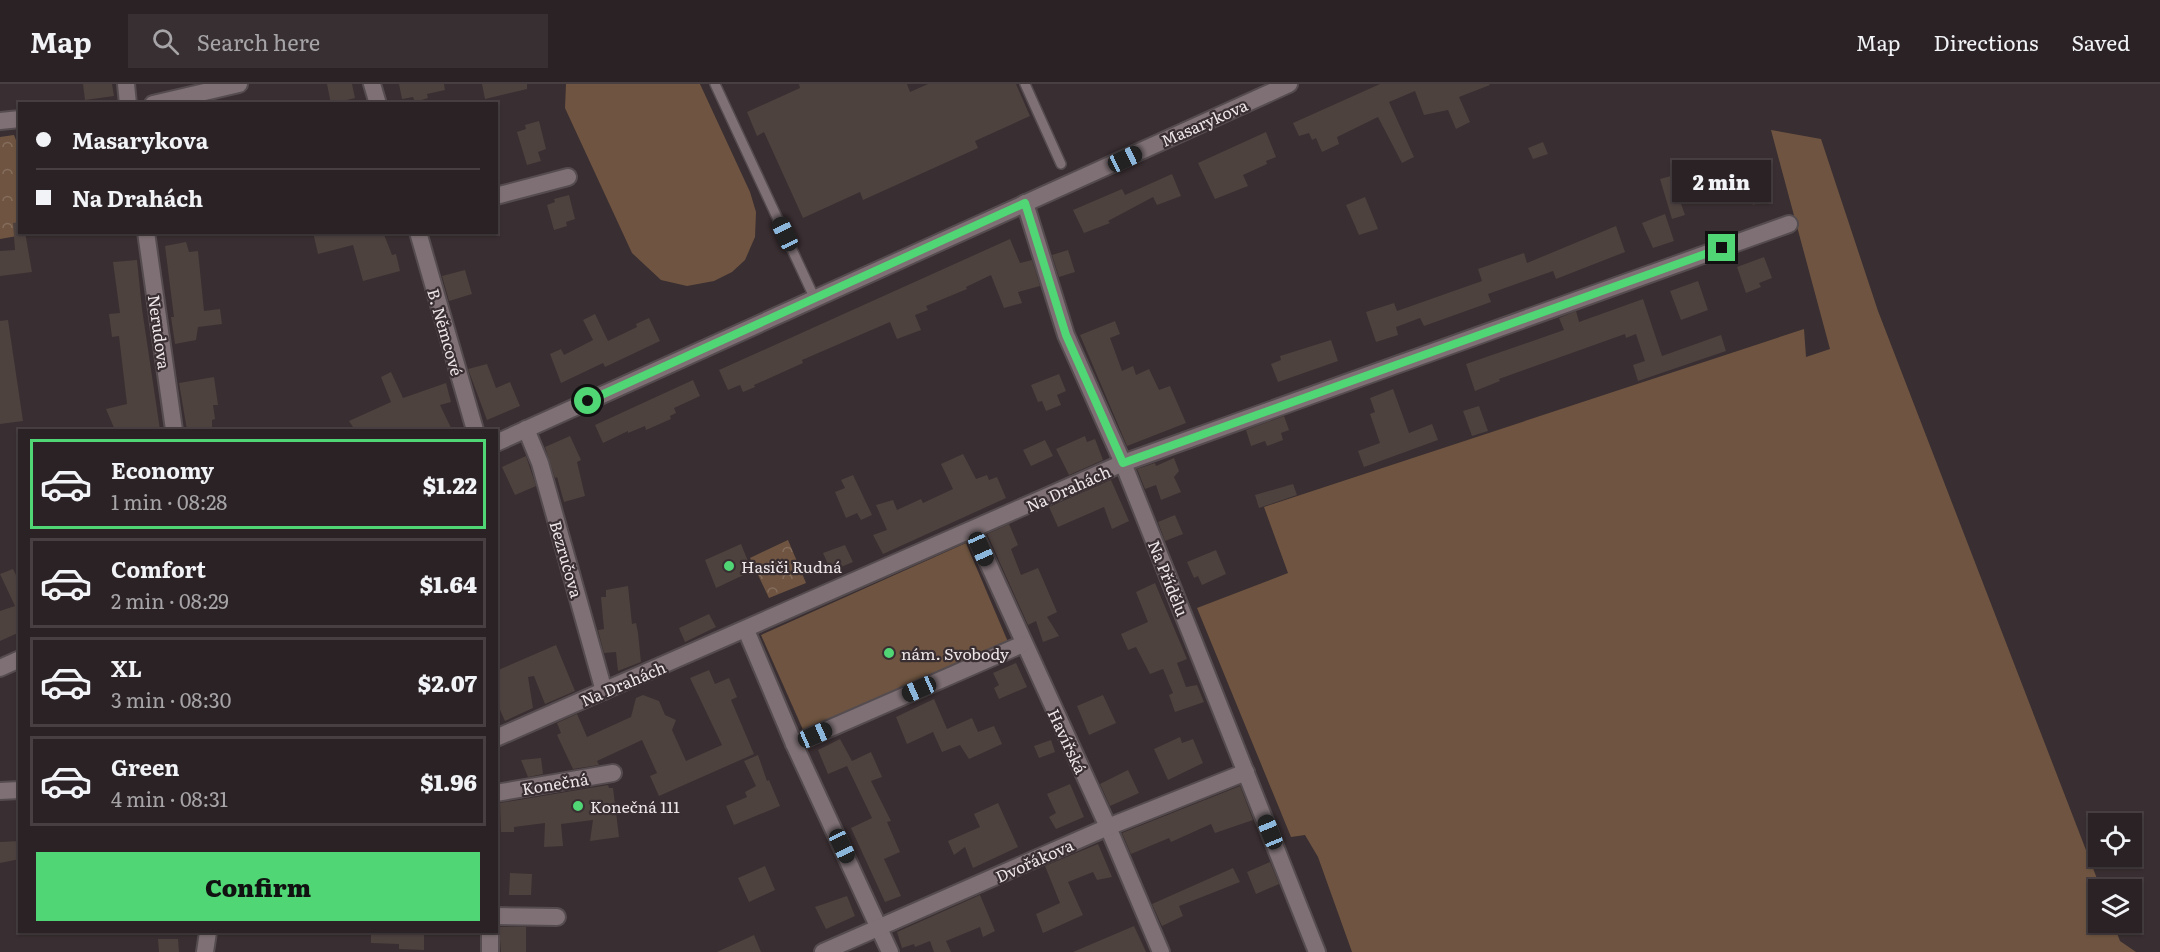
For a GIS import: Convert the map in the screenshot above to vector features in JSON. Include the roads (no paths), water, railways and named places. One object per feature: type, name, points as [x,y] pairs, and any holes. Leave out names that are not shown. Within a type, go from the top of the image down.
[{"type":"street","points":[[126,84],[128,102]]},
{"type":"street","points":[[162,102],[239,84]]},
{"type":"street","points":[[372,84],[377,102]]},
{"type":"street","name":"Masarykova","points":[[498,442],[1289,84]]},
{"type":"street","points":[[0,121],[18,119]]},
{"type":"street","points":[[498,195],[568,177]]},
{"type":"street","name":"Na Přídělu","points":[[1025,203],[1066,335],[1123,463],[1317,952]]},
{"type":"street","name":"Na Drahách","points":[[498,737],[1123,463],[1789,224]]},
{"type":"street","name":"Nerudova","points":[[146,234],[174,429]]},
{"type":"street","name":"B. Němcové","points":[[419,234],[475,429]]},
{"type":"street","name":"Bezručova","points":[[526,429],[540,464],[604,690]]},
{"type":"street","name":"Havířská","points":[[973,530],[1108,827],[1161,952]]},
{"type":"street","points":[[746,630],[794,744],[890,952]]},
{"type":"street","points":[[794,744],[1023,644]]},
{"type":"street","points":[[0,668],[18,660]]},
{"type":"street","name":"Dvořákova","points":[[823,952],[1108,827],[1246,772]]},
{"type":"street","name":"Konečná","points":[[498,793],[613,773]]},
{"type":"street","points":[[0,790],[18,790]]},
{"type":"street","points":[[498,916],[557,917]]},
{"type":"street","points":[[205,952],[208,933]]},
{"type":"street","points":[[490,933],[490,952]]},
{"type":"lane","points":[[715,84],[815,299]]},
{"type":"lane","points":[[1025,84],[1061,164]]},
{"type":"place","name":"Hasiči Rudná","points":[[729,566]]},
{"type":"place","name":"nám. Svobody","points":[[889,653]]},
{"type":"place","name":"Konečná 111","points":[[578,806]]}]
